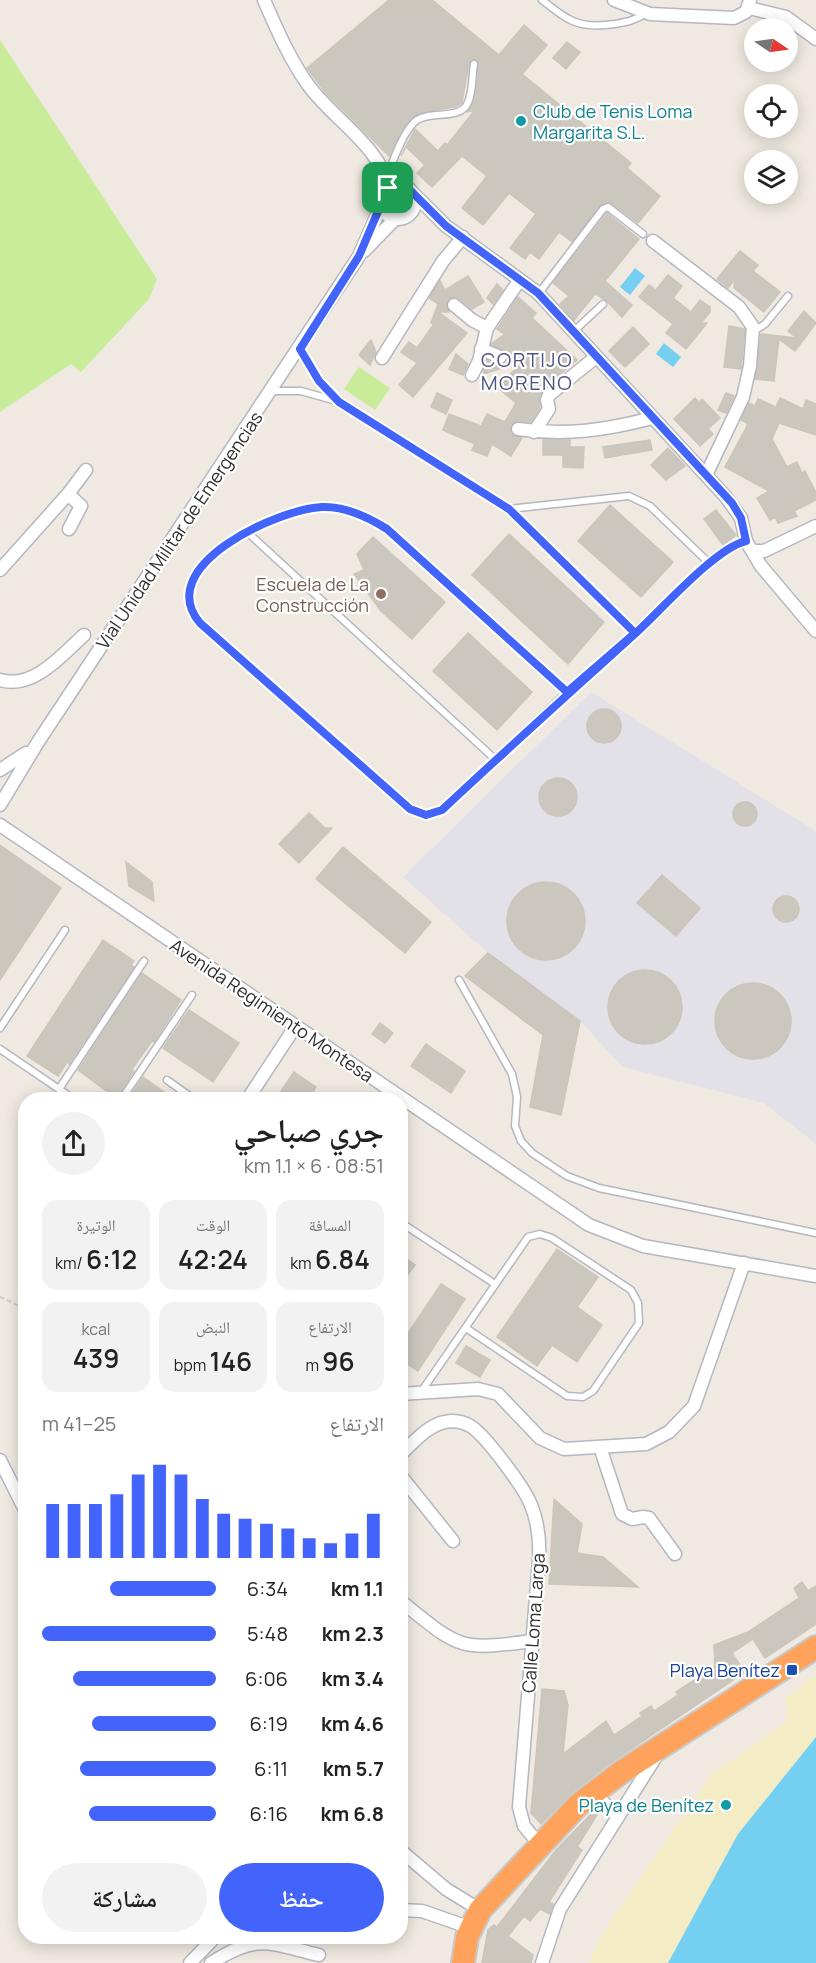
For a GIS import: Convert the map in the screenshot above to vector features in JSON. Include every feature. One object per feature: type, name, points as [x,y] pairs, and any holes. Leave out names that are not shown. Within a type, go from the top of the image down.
[{"type":"highway","points":[[463,1963],[475,1919],[540,1845],[593,1793],[664,1744],[816,1647]]},
{"type":"street","points":[[264,0],[283,45],[307,84],[326,108],[374,155],[387,184],[382,198],[386,213],[446,226]]},
{"type":"street","points":[[614,0],[647,13],[734,18],[743,15],[749,4],[786,17],[816,39]]},
{"type":"street","points":[[387,184],[409,189],[446,226],[538,293],[572,333],[737,510],[746,541],[765,572],[816,631]]},
{"type":"street","points":[[402,217],[412,211],[415,199],[409,189]]},
{"type":"street","name":"Vial Unidad Militar de Emergencias","points":[[0,805],[38,741],[300,349],[359,256],[382,204]]},
{"type":"street","name":"Vial Unidad Militar de Emergencias","points":[[359,256],[402,217]]},
{"type":"street","points":[[382,358],[440,266],[463,237]]},
{"type":"street","points":[[648,237],[745,312],[753,331],[750,366],[743,397],[706,475]]},
{"type":"street","points":[[472,375],[479,362],[487,328],[519,281]]},
{"type":"street","points":[[454,305],[487,328]]},
{"type":"street","points":[[481,349],[500,357]]},
{"type":"street","points":[[534,432],[549,409],[547,400],[549,395],[596,357]]},
{"type":"street","points":[[518,429],[567,433],[613,429],[652,418]]},
{"type":"street","points":[[0,570],[68,494],[86,470]]},
{"type":"street","points":[[68,494],[81,506],[69,529]]},
{"type":"street","points":[[754,551],[764,551],[816,526]]},
{"type":"street","points":[[0,680],[17,682],[31,678],[49,666],[84,635]]},
{"type":"street","points":[[0,770],[19,760],[38,741]]},
{"type":"street","name":"Avenida Regimiento Montesa","points":[[0,825],[392,1092]]},
{"type":"street","points":[[252,1092],[295,1027]]},
{"type":"street","name":"Avenida Regimiento Montesa","points":[[408,1103],[589,1225],[643,1246],[816,1276]]},
{"type":"street","points":[[408,1394],[478,1389],[498,1394],[548,1443],[564,1449],[646,1444],[669,1432],[688,1415],[700,1395],[744,1263]]},
{"type":"street","name":"Calle Loma Larga","points":[[408,1448],[438,1424],[460,1422],[480,1434],[524,1491],[535,1517],[539,1545],[519,1807],[524,1826],[540,1845]]},
{"type":"street","points":[[600,1447],[622,1514],[632,1519],[649,1518],[675,1554]]},
{"type":"street","points":[[0,1460],[18,1496]]},
{"type":"street","points":[[408,1485],[453,1541]]},
{"type":"street","points":[[408,1607],[449,1639],[459,1643],[485,1647],[532,1641]]},
{"type":"street","points":[[542,1963],[560,1909],[664,1744]]},
{"type":"street","points":[[593,1793],[618,1816]]},
{"type":"street","points":[[408,1857],[475,1919]]},
{"type":"street","points":[[408,1910],[475,1919]]},
{"type":"street","points":[[190,1963],[208,1944]]},
{"type":"street","points":[[212,1963],[235,1948],[248,1944]]},
{"type":"street","points":[[268,1944],[319,1955]]},
{"type":"lane","points":[[542,0],[564,18],[577,25],[592,27],[636,20],[647,13]]},
{"type":"lane","points":[[387,184],[393,160],[413,123],[422,117],[457,112],[467,105],[474,64]]},
{"type":"lane","points":[[538,293],[603,209],[608,207],[648,237]]},
{"type":"lane","points":[[753,331],[765,324],[788,296]]},
{"type":"lane","points":[[572,333],[603,304]]},
{"type":"lane","points":[[300,349],[319,381],[339,402],[509,509],[635,633]]},
{"type":"lane","points":[[272,391],[308,392],[339,402]]},
{"type":"lane","points":[[509,509],[629,496],[650,506],[710,564]]},
{"type":"lane","points":[[567,692],[387,529],[351,512],[323,507],[288,514],[247,532],[209,561],[192,582],[189,604],[200,623],[415,812],[426,815],[442,810],[567,692],[710,564],[730,547],[746,541]]},
{"type":"lane","points":[[247,532],[496,760]]},
{"type":"lane","points":[[0,1028],[65,930]]},
{"type":"lane","points":[[59,1089],[144,961]]},
{"type":"lane","points":[[459,980],[472,1007],[507,1062],[515,1085],[518,1134],[532,1153],[567,1176],[599,1188],[816,1233]]},
{"type":"lane","points":[[126,1092],[192,995]]},
{"type":"lane","points":[[0,1049],[63,1092]]},
{"type":"lane","points":[[166,1080],[183,1092]]},
{"type":"lane","points":[[408,1227],[495,1284]]},
{"type":"lane","points":[[421,1393],[528,1237],[546,1235],[631,1290],[638,1303],[639,1323],[593,1391],[577,1398],[567,1396],[466,1328]]},
{"type":"path","points":[[0,1297],[18,1305]]},
{"type":"shaded area","points":[[591,692],[816,831],[816,1144],[764,1103],[623,1067],[580,1021],[488,953],[403,877]]},
{"type":"sand","name":"Playa de Benítez","points":[[816,1675],[816,1737],[738,1834],[668,1963],[589,1963],[598,1941],[612,1919],[711,1775],[784,1724],[788,1715],[785,1698]]},
{"type":"green space","points":[[0,40],[157,279],[149,299],[81,372],[71,364],[0,412]]},
{"type":"green space","points":[[359,367],[390,388],[375,410],[344,389]]},
{"type":"water","points":[[635,268],[645,276],[630,295],[620,287]]},
{"type":"water","points":[[664,343],[681,357],[673,367],[656,354]]},
{"type":"water","points":[[816,1737],[816,1963],[668,1963],[738,1834]]},
{"type":"building","name":"Club de Tenis Loma Margarita S.L.","points":[[389,0],[432,0],[499,55],[524,25],[547,45],[522,74],[631,163],[627,168],[660,196],[638,223],[611,203],[601,204],[572,242],[559,232],[539,259],[530,252],[525,259],[510,248],[536,214],[509,193],[483,225],[462,208],[487,176],[462,156],[432,187],[417,173],[425,165],[406,147],[401,156],[415,129],[438,151],[445,143],[447,145],[475,110],[467,112],[476,92],[478,60],[473,59],[469,63],[462,103],[455,107],[428,111],[414,116],[403,128],[389,156],[325,92],[307,68]]},
{"type":"building","points":[[567,42],[580,52],[566,69],[553,58]]},
{"type":"building","points":[[607,213],[639,239],[605,281],[632,305],[622,317],[606,300],[595,294],[574,320],[560,304],[569,296],[553,283]]},
{"type":"building","points":[[740,251],[758,265],[753,271],[780,292],[764,312],[734,288],[735,279],[728,288],[717,279]]},
{"type":"building","points":[[668,275],[682,286],[673,298],[691,312],[700,300],[710,307],[710,312],[701,323],[707,323],[686,349],[666,333],[673,324],[639,297],[649,285],[656,290]]},
{"type":"building","points":[[468,276],[484,302],[472,309],[459,298],[452,297],[446,303],[449,312],[438,312],[467,333],[413,397],[399,385],[417,363],[401,352],[409,342],[417,348],[434,324],[431,323],[438,304],[429,298],[440,281],[445,290]]},
{"type":"building","points":[[497,284],[503,290],[493,304],[487,298]]},
{"type":"building","points":[[518,297],[536,313],[532,318],[577,360],[543,389],[539,398],[540,407],[531,422],[518,421],[511,425],[513,435],[522,438],[511,456],[492,444],[487,456],[472,450],[475,444],[443,430],[449,414],[481,426],[487,414],[505,422],[516,403],[497,387],[525,360],[484,374],[483,371],[488,361],[500,365],[507,361],[506,352],[491,344],[505,334],[497,329]]},
{"type":"building","points":[[804,311],[816,323],[795,351],[779,339],[774,381],[755,379],[761,334],[797,338],[788,331]]},
{"type":"building","points":[[729,326],[745,329],[741,369],[724,367]]},
{"type":"building","points":[[633,327],[649,344],[625,367],[609,351]]},
{"type":"building","points":[[371,340],[376,352],[370,365],[359,355]]},
{"type":"building","points":[[456,354],[468,364],[463,375],[449,369]]},
{"type":"building","points":[[437,393],[452,400],[446,414],[431,407]]},
{"type":"building","points":[[726,393],[734,396],[726,413],[718,410]]},
{"type":"building","points":[[695,398],[699,402],[702,399],[720,418],[708,429],[713,434],[700,446],[674,419]]},
{"type":"building","points":[[780,398],[803,409],[806,400],[816,404],[816,435],[779,423],[772,439],[787,467],[797,462],[802,473],[805,471],[816,493],[816,500],[794,511],[797,516],[778,523],[775,517],[770,520],[757,498],[769,491],[725,467],[747,426],[747,423],[741,420],[749,403],[755,406],[758,399],[776,407]]},
{"type":"building","points":[[543,440],[570,440],[570,447],[584,447],[583,468],[563,467],[563,455],[543,455]]},
{"type":"building","points":[[650,440],[652,450],[605,458],[603,447]]},
{"type":"building","points":[[668,448],[685,466],[666,480],[651,465]]},
{"type":"building","points":[[610,505],[673,562],[641,597],[578,541]]},
{"type":"building","points":[[716,510],[736,535],[723,545],[704,519]]},
{"type":"building","points":[[509,534],[604,622],[568,664],[472,575]]},
{"type":"building","points":[[373,537],[445,602],[412,639],[381,611],[354,574],[364,570],[357,554]]},
{"type":"building","points":[[468,633],[532,692],[497,730],[433,671]]},
{"type":"building","points":[[604,709],[616,714],[621,726],[616,738],[604,743],[592,738],[587,726],[592,714]]},
{"type":"building","points":[[558,778],[572,783],[577,797],[572,811],[558,816],[544,811],[539,797],[544,783]]},
{"type":"building","points":[[745,802],[753,806],[757,814],[753,822],[745,826],[737,822],[733,814],[737,806]]},
{"type":"building","points":[[309,813],[325,828],[332,828],[299,863],[279,844]]},
{"type":"building","points":[[0,845],[61,888],[0,980]]},
{"type":"building","points":[[343,847],[431,922],[405,953],[316,879]]},
{"type":"building","points":[[126,862],[152,882],[154,901],[129,886]]},
{"type":"building","points":[[662,875],[700,908],[676,936],[637,903]]},
{"type":"building","points":[[538,882],[554,882],[568,888],[579,899],[585,913],[585,929],[579,943],[568,954],[554,960],[538,960],[524,954],[513,943],[507,929],[507,913],[513,899],[524,888]]},
{"type":"building","points":[[786,896],[795,900],[799,909],[795,918],[786,922],[777,918],[773,909],[777,900]]},
{"type":"building","points":[[103,940],[134,961],[131,965],[134,967],[69,1064],[67,1062],[58,1076],[27,1056]]},
{"type":"building","points":[[488,953],[580,1021],[561,1115],[530,1107],[543,1035],[465,976]]},
{"type":"building","points":[[638,970],[652,970],[666,976],[676,986],[682,1000],[680,1021],[666,1038],[652,1044],[638,1044],[624,1038],[614,1028],[608,1014],[608,1000],[614,986],[624,976]]},
{"type":"building","points":[[142,973],[181,1000],[154,1042],[152,1041],[132,1069],[134,1071],[120,1092],[108,1092],[78,1070]]},
{"type":"building","points":[[753,983],[768,986],[780,994],[788,1006],[791,1021],[788,1036],[780,1048],[768,1056],[753,1059],[738,1056],[726,1048],[718,1036],[715,1021],[718,1006],[726,994],[738,986]]},
{"type":"building","points":[[189,1010],[239,1043],[213,1082],[163,1048]]},
{"type":"building","points":[[380,1023],[393,1033],[385,1043],[372,1034]]},
{"type":"building","points":[[426,1044],[465,1071],[451,1093],[411,1066]]},
{"type":"building","points":[[294,1072],[316,1087],[313,1092],[280,1092]]},
{"type":"building","points":[[143,1077],[164,1092],[133,1092]]},
{"type":"building","points":[[557,1249],[598,1277],[577,1307],[602,1325],[577,1362],[552,1345],[537,1366],[497,1337]]},
{"type":"building","points":[[408,1260],[415,1265],[408,1274]]},
{"type":"building","points":[[441,1284],[465,1299],[418,1371],[408,1364],[408,1333]]},
{"type":"building","points":[[466,1346],[490,1360],[480,1377],[456,1363]]},
{"type":"building","points":[[554,1499],[582,1524],[577,1553],[603,1557],[638,1587],[549,1584]]},
{"type":"building","points":[[802,1582],[808,1591],[816,1586],[816,1624],[765,1658],[753,1639],[732,1653],[745,1672],[606,1766],[570,1794],[541,1824],[531,1813],[542,1689],[564,1691],[568,1705],[563,1754],[606,1721],[614,1735],[642,1716],[640,1713],[651,1706],[654,1711],[678,1695],[676,1692],[715,1666],[714,1645],[748,1632],[799,1598],[794,1588]]},
{"type":"building","points":[[597,1808],[600,1810],[577,1847],[582,1850],[549,1902],[553,1904],[550,1914],[540,1909],[530,1921],[524,1916],[508,1936],[533,1955],[531,1963],[482,1963],[488,1930],[494,1925],[497,1927],[556,1850]]},
{"type":"place","name":"Club de Tenis Loma Margarita S.L.","points":[[521,121]]},
{"type":"place","name":"Escuela de La Construcción","points":[[381,594]]},
{"type":"place","name":"Playa Benítez","points":[[792,1670]]},
{"type":"place","name":"Playa de Benítez","points":[[726,1805]]},
{"type":"district","name":"CORTIJO MORENO","points":[[527,370]]},
{"type":"route","points":[[388,188],[384,192],[382,204],[359,256],[300,349],[310,369],[339,402],[509,509],[635,633],[567,692],[387,529],[364,516],[337,508],[323,507],[272,519],[223,547],[196,575],[190,589],[189,604],[195,618],[200,623],[410,809],[420,814],[432,815],[442,810],[567,692],[601,663],[635,633],[710,564],[730,547],[746,541],[744,526],[732,503],[572,333],[538,293],[446,226],[409,189],[399,185],[388,188]]}]
